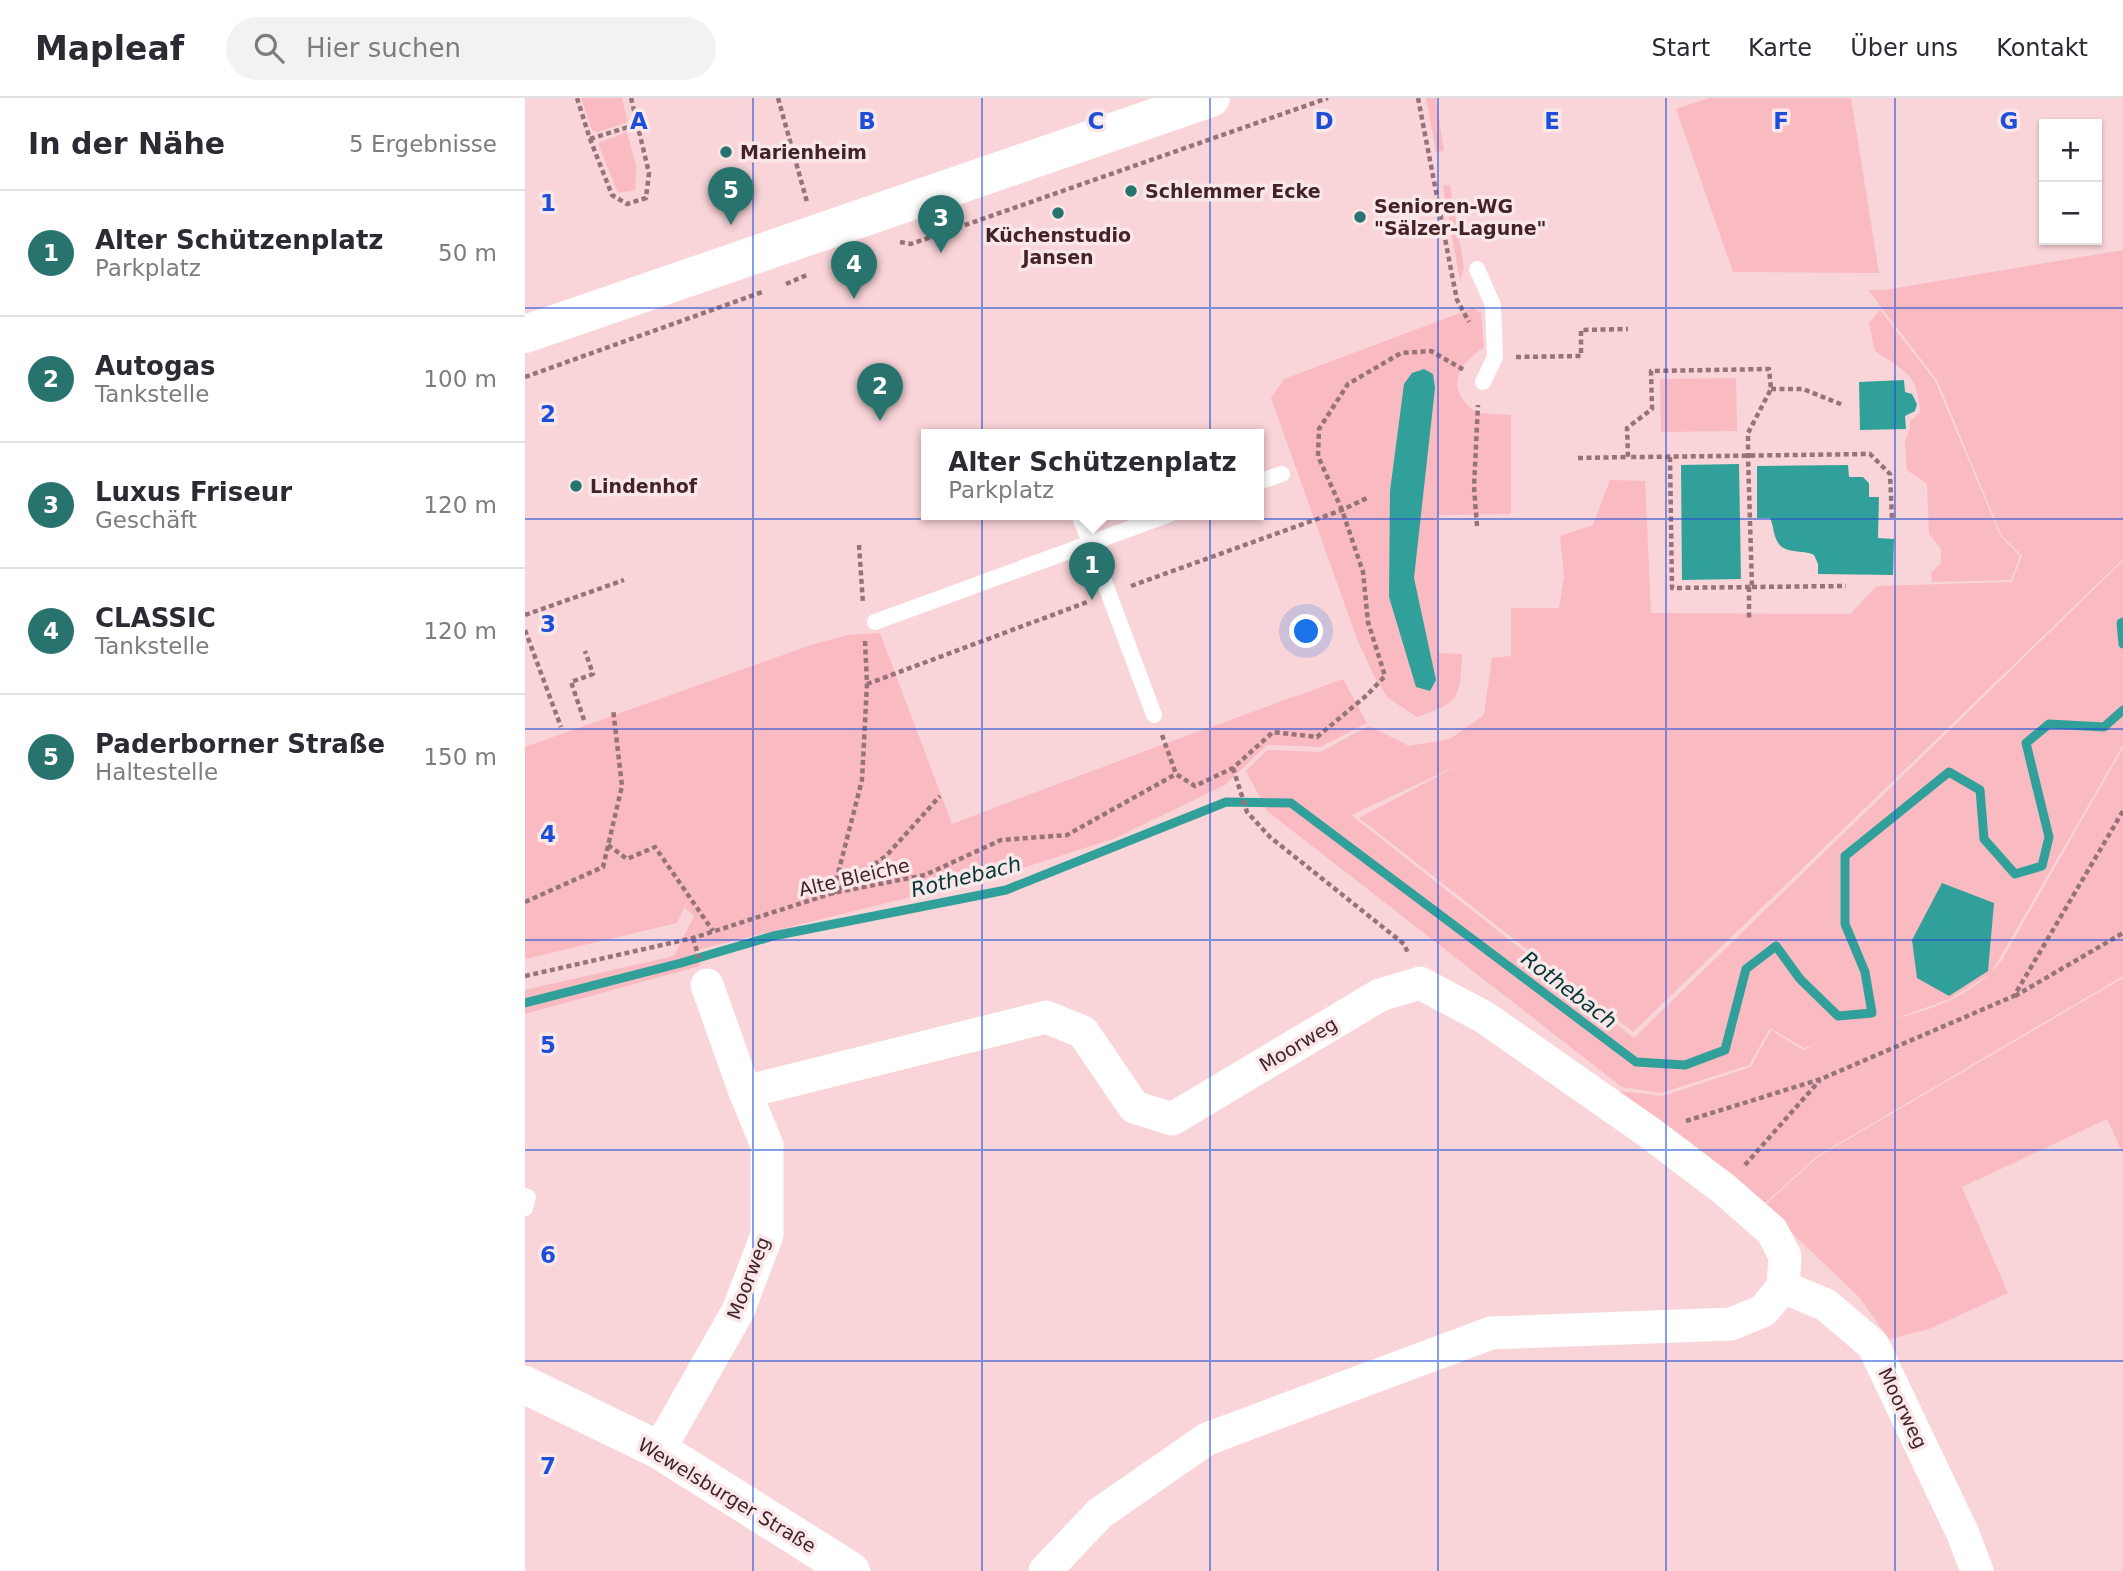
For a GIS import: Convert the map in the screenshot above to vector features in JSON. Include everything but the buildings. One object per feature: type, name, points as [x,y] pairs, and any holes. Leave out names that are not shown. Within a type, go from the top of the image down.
[{"type":"main road","points":[[525,334],[1211,98]]},
{"type":"main road","name":"Wewelsburger Straße","points":[[525,1385],[659,1450],[851,1571]]},
{"type":"street","name":"Moorweg","points":[[745,1092],[1046,1017],[1083,1032],[1134,1107],[1172,1119],[1380,995],[1420,983]]},
{"type":"street","points":[[1045,1571],[1100,1513],[1207,1439],[1491,1333],[1731,1324],[1763,1311],[1783,1287],[1785,1256],[1772,1231],[1724,1189],[1650,1133],[1484,1017],[1420,983]]},
{"type":"street","name":"Moorweg","points":[[659,1450],[738,1311],[767,1236],[767,1145],[707,985]]},
{"type":"street","name":"Moorweg","points":[[1783,1287],[1826,1305],[1873,1345],[1963,1534],[1977,1571]]},
{"type":"lane","points":[[1477,269],[1493,305],[1495,357],[1483,382]]},
{"type":"lane","points":[[1264,480],[1282,474]]},
{"type":"lane","points":[[1081,520],[1154,715]]},
{"type":"lane","points":[[868,625],[1154,520]]},
{"type":"lane","points":[[525,1196],[528,1197],[525,1208]]},
{"type":"path","points":[[577,98],[612,195],[627,204],[646,198],[649,173],[631,98]]},
{"type":"path","points":[[778,98],[816,234]]},
{"type":"path","points":[[897,242],[911,244],[1328,98]]},
{"type":"path","points":[[1418,98],[1453,280]]},
{"type":"path","points":[[590,139],[638,124]]},
{"type":"path","points":[[781,286],[803,278],[810,272]]},
{"type":"path","points":[[525,377],[770,289]]},
{"type":"path","points":[[1495,357],[1581,356],[1581,330],[1628,329]]},
{"type":"path","points":[[1154,715],[1176,774],[1195,786],[1233,768],[1273,732],[1317,737],[1367,695],[1385,676],[1368,622],[1363,572],[1342,510],[1318,456],[1319,429],[1348,384],[1401,353],[1431,351],[1483,382],[1476,414],[1474,487],[1477,526]]},
{"type":"path","points":[[1628,457],[1627,428],[1652,409],[1650,370],[1769,369],[1771,389],[1748,433],[1749,618]]},
{"type":"path","points":[[1771,389],[1803,389],[1843,405]]},
{"type":"path","points":[[1578,458],[1870,454],[1891,474],[1892,518]]},
{"type":"path","points":[[1670,457],[1672,588],[1846,586]]},
{"type":"path","points":[[833,893],[862,780],[868,625],[859,545]]},
{"type":"path","points":[[525,615],[624,580]]},
{"type":"path","points":[[525,630],[561,727]]},
{"type":"path","points":[[583,720],[571,682],[593,674],[585,651]]},
{"type":"path","points":[[525,902],[603,867],[622,786],[613,709]]},
{"type":"path","points":[[1233,768],[1247,812],[1270,837],[1404,944],[1420,983]]},
{"type":"path","name":"Alte Bleiche","points":[[525,976],[693,938],[833,893],[925,875],[1001,841],[1066,835],[1176,774]]},
{"type":"path","points":[[833,893],[885,856],[940,796]]},
{"type":"path","points":[[2014,996],[2123,811]]},
{"type":"path","points":[[608,845],[627,859],[656,847],[713,932]]},
{"type":"path","points":[[1650,1133],[1821,1079],[2014,996],[2123,933]]},
{"type":"path","points":[[1724,1189],[1821,1079]]},
{"type":"shaded area","points":[[581,98],[622,98],[626,123],[597,132],[592,130]]},
{"type":"shaded area","points":[[1426,98],[1436,98],[1444,151],[1436,152]]},
{"type":"shaded area","points":[[1709,98],[1851,98],[1879,273],[1733,272],[1676,109]]},
{"type":"shaded area","points":[[627,132],[636,166],[635,190],[618,193],[598,143]]},
{"type":"shaded area","points":[[1450,185],[1464,268],[1460,281],[1443,186]]},
{"type":"shaded area","points":[[2123,250],[2123,559],[1633,1032],[1359,818],[1461,764],[1351,815],[1634,1038],[2123,561],[2123,745],[1992,972],[2002,960],[2123,748],[2123,976],[1817,1156],[1765,1203],[1618,1091],[1663,1096],[1751,1067],[1771,1030],[1803,1050],[1818,1044],[1804,1048],[1770,1028],[1749,1065],[1661,1093],[1622,1087],[1267,811],[1246,771],[1267,750],[1320,752],[1369,726],[1409,746],[1450,739],[1484,715],[1492,658],[1511,656],[1511,608],[1559,608],[1564,577],[1560,536],[1593,525],[1610,480],[1645,481],[1651,613],[1850,614],[1877,586],[2012,582],[2022,556],[2002,536],[1937,380],[1868,290],[1885,290]],"holes":[[[1989,975],[1955,998],[1897,1018],[1950,999]]]},
{"type":"shaded area","points":[[1473,308],[1481,313],[1484,347],[1462,368],[1457,382],[1458,389],[1464,402],[1475,411],[1511,415],[1511,514],[1438,515],[1439,653],[1462,654],[1460,681],[1455,697],[1450,702],[1417,717],[1388,698],[1374,676],[1357,639],[1271,398],[1284,379]]},
{"type":"shaded area","points":[[1880,310],[1935,381],[2001,537],[2020,556],[2011,580],[1932,582],[1931,573],[1941,563],[1941,549],[1929,534],[1927,484],[1907,470],[1905,441],[1910,421],[1920,413],[1919,400],[1913,381],[1908,375],[1875,351],[1869,323]]},
{"type":"shaded area","points":[[1736,378],[1737,431],[1661,432],[1660,379]]},
{"type":"shaded area","points":[[880,633],[952,824],[1343,679],[1367,723],[1320,747],[1267,745],[1225,785],[1113,839],[1000,875],[696,950],[700,966],[525,1014],[525,990],[674,956],[694,916],[685,908],[690,896],[677,923],[525,959],[525,747],[814,644],[848,635]]},
{"type":"shaded area","points":[[2123,978],[2123,1154],[2107,1119],[1962,1187],[2008,1293],[1929,1329],[1889,1339],[1860,1298],[1764,1206],[1818,1157]]},
{"type":"water","points":[[1424,369],[1433,374],[1435,388],[1414,578],[1436,680],[1430,691],[1416,687],[1389,597],[1390,491],[1404,384],[1412,373]]},
{"type":"water","points":[[1904,380],[1905,392],[1912,394],[1917,404],[1915,411],[1905,416],[1906,429],[1860,430],[1859,382]]},
{"type":"water","points":[[1739,464],[1741,579],[1682,580],[1681,465]]},
{"type":"water","points":[[1848,465],[1849,477],[1863,477],[1869,483],[1869,497],[1879,497],[1878,538],[1894,539],[1893,575],[1818,574],[1814,555],[1784,548],[1776,538],[1770,518],[1757,518],[1757,466]]},
{"type":"water","points":[[1942,883],[1994,903],[1988,971],[1949,996],[1917,978],[1912,940]]},
{"type":"waterway","name":"Rothebach","points":[[2123,622],[2123,644]]},
{"type":"waterway","name":"Rothebach","points":[[525,1003],[773,936],[1006,890],[1226,802],[1291,803],[1636,1062],[1685,1065],[1725,1050],[1746,969],[1776,946],[1800,979],[1838,1016],[1872,1013],[1865,972],[1845,924],[1845,856],[1949,772],[1980,790],[1984,839],[2015,874],[2042,866],[2049,837],[2026,743],[2049,724],[2104,727],[2123,710]]},
{"type":"place","name":"Marienheim","points":[[726,152]]},
{"type":"place","name":"Schlemmer Ecke","points":[[1131,191]]},
{"type":"place","name":"Küchenstudio Jansen","points":[[1058,213]]},
{"type":"place","name":"Senioren-WG \"Sälzer-Lagune\"","points":[[1360,217]]},
{"type":"place","name":"Paderborner Straße","points":[[731,225]]},
{"type":"place","name":"Luxus Friseur","points":[[941,253]]},
{"type":"place","name":"CLASSIC","points":[[854,299]]},
{"type":"place","name":"Autogas","points":[[880,421]]},
{"type":"place","name":"Lindenhof","points":[[576,486]]},
{"type":"place","name":"Alter Schützenplatz","points":[[1092,600]]}]
